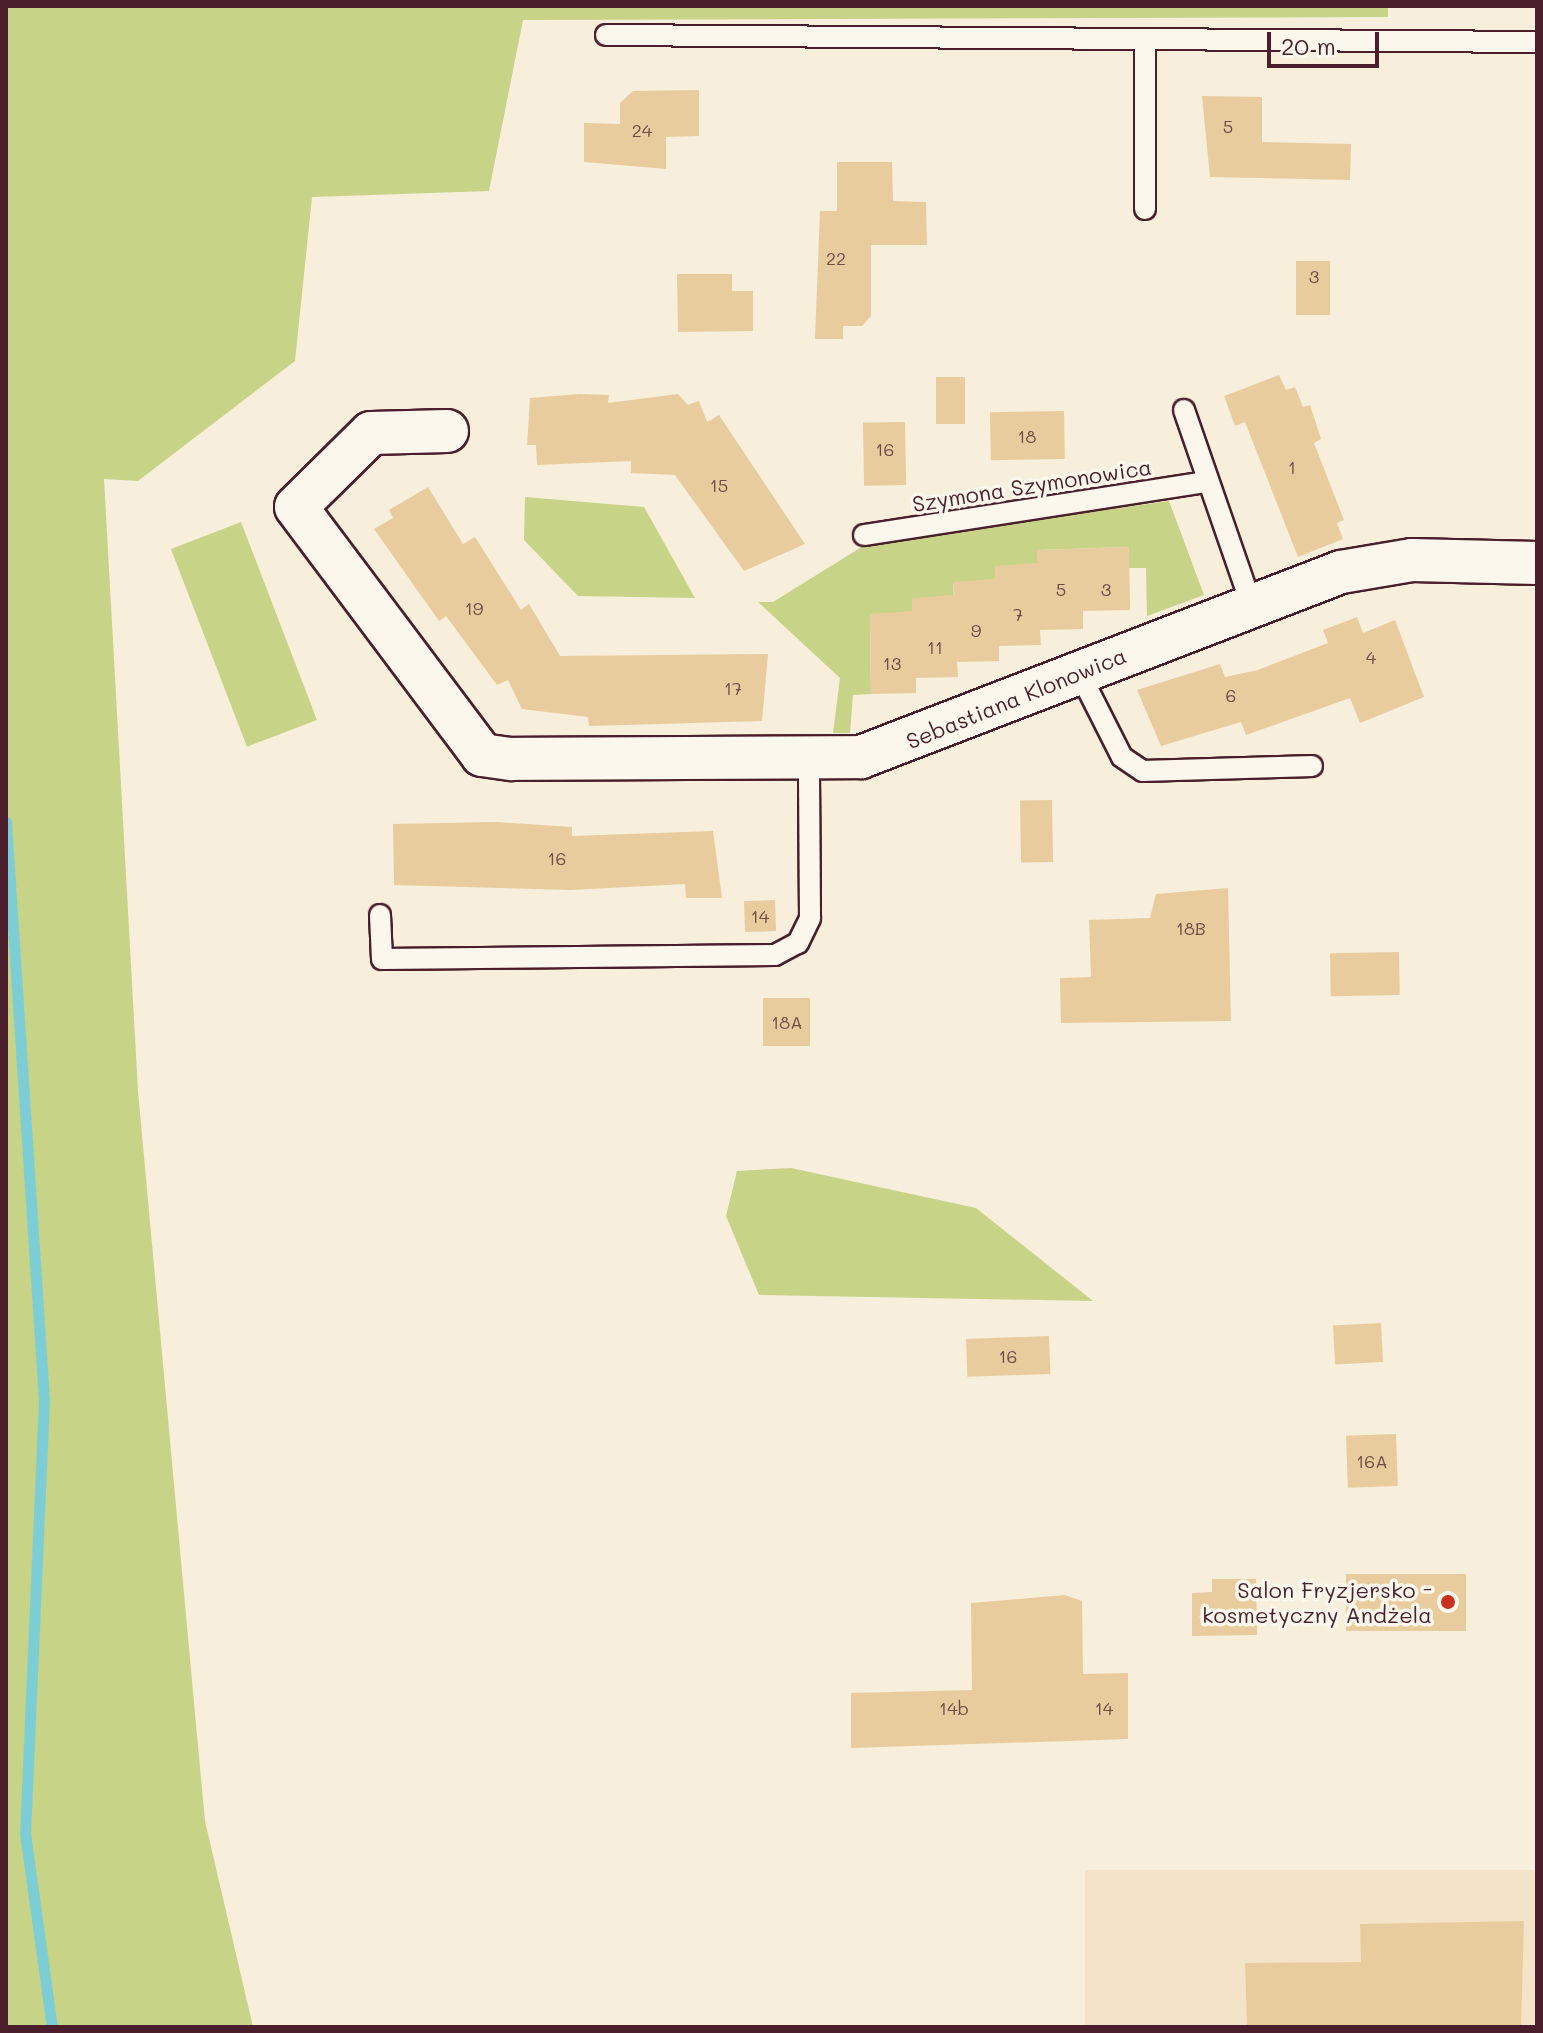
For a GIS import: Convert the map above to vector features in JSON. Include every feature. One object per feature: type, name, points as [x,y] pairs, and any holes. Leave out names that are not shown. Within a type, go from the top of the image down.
[{"type":"street","name":"Sebastiana Klonowica","points":[[447,431],[371,433],[296,507],[482,755],[809,761],[882,751],[1251,604],[1374,564],[1537,563]]},
{"type":"lane","points":[[606,35],[1145,44],[1537,42]]},
{"type":"lane","points":[[1145,44],[1145,209]]},
{"type":"lane","points":[[1184,410],[1251,604]]},
{"type":"lane","name":"Szymona Szymonowica","points":[[864,535],[1208,482]]},
{"type":"lane","points":[[1079,672],[1122,757],[1143,771],[1312,766]]},
{"type":"lane","points":[[380,915],[382,959],[775,955],[798,943],[810,918],[809,761]]},
{"type":"shaded area","points":[[1085,1870],[1537,1870],[1537,2027],[1085,2027]]},
{"type":"green space","points":[[6,6],[1388,6],[1388,17],[523,20],[489,191],[312,197],[295,361],[138,481],[104,479],[138,1091],[205,1821],[253,2027],[6,2027]]},
{"type":"green space","points":[[525,497],[644,507],[695,598],[578,596],[524,540]]},
{"type":"green space","points":[[1169,501],[1204,595],[1147,616],[1146,568],[1129,568],[1128,547],[1037,550],[1037,568],[995,566],[996,584],[953,583],[954,600],[912,598],[912,616],[870,633],[871,694],[853,695],[850,733],[833,733],[840,678],[758,602],[773,602],[868,543]]},
{"type":"green space","points":[[241,522],[317,720],[247,747],[171,549]]},
{"type":"green space","points":[[791,1168],[976,1208],[1093,1301],[759,1295],[726,1216],[737,1171]]},
{"type":"building","points":[[699,90],[699,136],[666,137],[666,169],[584,162],[584,123],[620,124],[620,103],[633,91]]},
{"type":"building","points":[[1202,96],[1262,97],[1262,142],[1351,144],[1350,180],[1210,177]]},
{"type":"building","points":[[837,162],[892,162],[893,201],[926,202],[927,245],[871,245],[871,316],[862,326],[843,326],[843,339],[815,339],[820,211],[837,211]]},
{"type":"building","points":[[1296,261],[1330,261],[1330,315],[1296,315]]},
{"type":"building","points":[[677,274],[732,274],[732,291],[753,291],[753,331],[678,332]]},
{"type":"building","points":[[1279,375],[1286,390],[1295,387],[1303,407],[1310,405],[1321,439],[1314,443],[1344,520],[1337,523],[1343,539],[1298,557],[1245,422],[1235,426],[1224,396]]},
{"type":"building","points":[[936,377],[965,377],[965,424],[936,424]]},
{"type":"building","points":[[678,394],[688,405],[699,401],[707,422],[719,415],[805,544],[744,571],[675,475],[631,473],[631,461],[537,465],[536,445],[527,445],[530,398],[609,395],[608,403]]},
{"type":"building","points":[[1064,411],[1065,459],[991,460],[990,412]]},
{"type":"building","points":[[905,422],[906,485],[864,486],[863,423]]},
{"type":"building","points":[[428,487],[463,544],[475,537],[521,610],[529,604],[560,656],[768,654],[762,721],[589,726],[588,717],[522,709],[508,680],[497,685],[446,616],[439,621],[374,529],[393,518],[389,510]]},
{"type":"building","points":[[1129,547],[1130,610],[1083,611],[1083,629],[1040,630],[1041,645],[999,646],[999,661],[957,662],[958,677],[916,678],[916,693],[871,694],[870,614],[912,611],[912,598],[954,595],[953,582],[995,579],[995,566],[1037,563],[1037,550]]},
{"type":"building","points":[[1357,617],[1363,633],[1395,620],[1424,697],[1360,723],[1350,698],[1246,735],[1241,722],[1161,746],[1137,690],[1220,664],[1225,677],[1258,670],[1328,643],[1323,630]]},
{"type":"building","points":[[1052,800],[1053,862],[1021,863],[1020,801]]},
{"type":"building","points":[[496,822],[572,827],[572,836],[713,831],[722,898],[686,898],[685,884],[571,890],[394,885],[393,824]]},
{"type":"building","points":[[1228,888],[1231,1021],[1061,1023],[1060,978],[1091,977],[1089,920],[1150,918],[1156,894]]},
{"type":"building","points":[[775,900],[776,931],[745,932],[744,901]]},
{"type":"building","points":[[1399,952],[1400,995],[1331,996],[1330,953]]},
{"type":"building","points":[[763,998],[810,998],[810,1046],[763,1046]]},
{"type":"building","points":[[1381,1323],[1383,1362],[1335,1364],[1333,1326]]},
{"type":"building","points":[[1049,1336],[1050,1374],[967,1377],[966,1339]]},
{"type":"building","points":[[1396,1434],[1398,1486],[1348,1488],[1346,1436]]},
{"type":"building","points":[[1346,1574],[1466,1574],[1466,1631],[1346,1631]]},
{"type":"building","points":[[1212,1579],[1256,1579],[1257,1635],[1192,1636],[1192,1593],[1212,1592]]},
{"type":"building","points":[[1065,1595],[1082,1601],[1083,1674],[1128,1673],[1128,1739],[851,1748],[851,1693],[972,1690],[971,1603]]},
{"type":"building","points":[[1524,1921],[1521,2027],[1247,2027],[1245,1963],[1361,1962],[1360,1924]]},
{"type":"waterway","points":[[6,822],[44,1400],[25,1833],[52,2027]]},
{"type":"place","name":"Salon Fryzjersko - kosmetyczny Andżela","points":[[1448,1602]]}]
